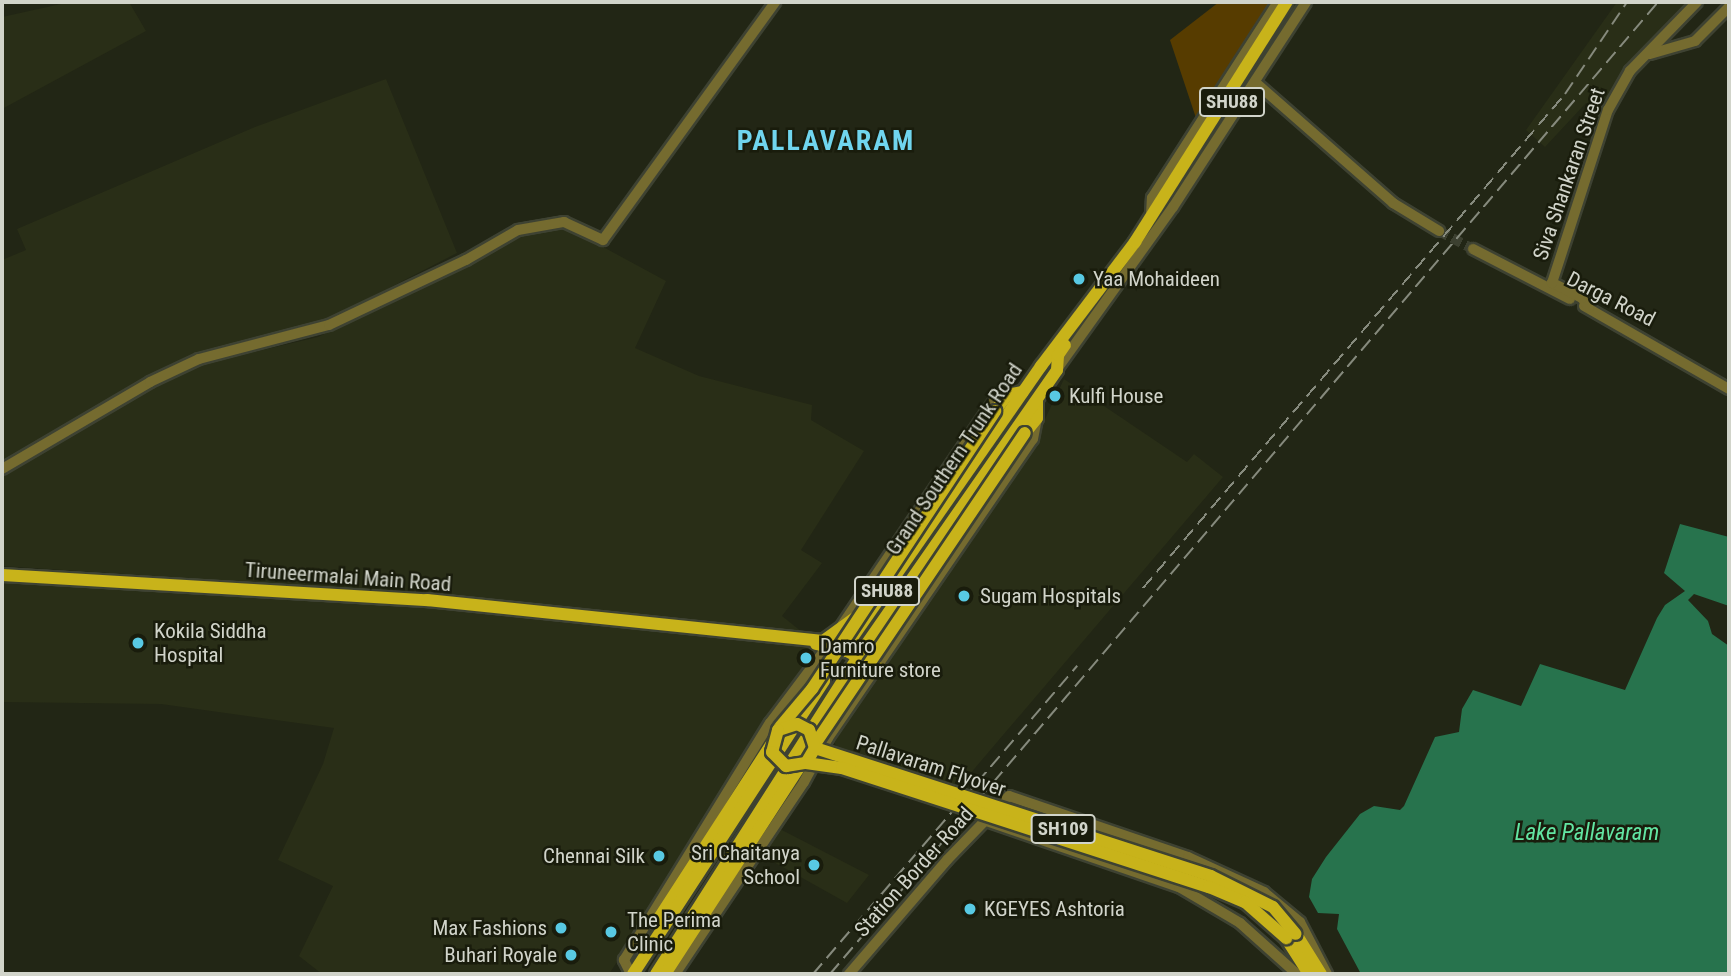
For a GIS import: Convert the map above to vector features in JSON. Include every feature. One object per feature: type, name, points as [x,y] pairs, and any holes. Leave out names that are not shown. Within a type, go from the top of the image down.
[{"type":"main road","name":"SHU88","points":[[1057,370],[1058,355],[1166,199],[1289,2]]},
{"type":"main road","name":"Grand Southern Trunk Road","points":[[634,971],[845,650],[1024,392],[1154,216]]},
{"type":"main road","name":"Grand Southern Trunk Road","points":[[656,974],[859,655],[1057,370]]},
{"type":"main road","points":[[634,971],[638,952],[778,730],[812,689],[995,411],[1007,395],[1024,392]]},
{"type":"main road","points":[[1037,401],[1037,418]]},
{"type":"main road","name":"Pallavaram Flyover","points":[[665,974],[807,764],[815,746],[1037,418]]},
{"type":"main road","points":[[925,561],[942,572]]},
{"type":"main road","name":"Tiruneermalai Main Road","points":[[2,575],[427,600],[823,641],[855,618],[868,617]]},
{"type":"main road","name":"Tiruneermalai Main Road","points":[[691,626],[829,646],[859,655],[877,667]]},
{"type":"main road","name":"Pallavaram Flyover","points":[[778,730],[790,724],[803,726],[815,746],[1211,876],[1273,907],[1291,936],[1321,974]]},
{"type":"main road","name":"Pallavaram Flyover","points":[[771,745],[780,763],[842,768],[1209,887],[1245,902],[1291,936],[1309,974]]},
{"type":"street","points":[[2,468],[162,376],[199,359],[329,325],[466,260],[518,230],[564,222],[603,240],[775,2]]},
{"type":"street","points":[[1154,216],[1152,198],[1278,2]]},
{"type":"street","points":[[1057,370],[1173,207],[1306,2]]},
{"type":"street","name":"Siva Shankaran Street","points":[[1588,308],[1582,298],[1552,283],[1608,110],[1643,56],[1697,2]]},
{"type":"street","points":[[1643,56],[1695,41],[1727,9]]},
{"type":"street","points":[[1255,82],[1393,203],[1439,231]]},
{"type":"street","name":"Darga Road","points":[[1473,249],[1588,308],[1729,389]]},
{"type":"street","points":[[634,971],[624,960],[769,723],[829,646],[999,394],[1007,395]]},
{"type":"street","points":[[675,974],[807,764],[1033,439],[1037,418]]},
{"type":"street","name":"Station Border Road","points":[[849,974],[947,860],[1009,796],[1188,857],[1264,892],[1300,922],[1327,974]]},
{"type":"street","points":[[986,821],[1179,887],[1240,923],[1297,974]]},
{"type":"shaded area","points":[[70,2],[129,2],[146,31],[2,109],[2,17]]},
{"type":"shaded area","points":[[1219,2],[1271,2],[1196,118],[1170,40]]},
{"type":"shaded area","points":[[1617,2],[1690,2],[1620,74],[1604,108],[1586,103],[1545,147],[1526,130]]},
{"type":"shaded area","points":[[386,79],[457,253],[323,322],[171,364],[2,464],[2,260],[26,250],[17,229],[255,127]]},
{"type":"shaded area","points":[[568,228],[666,281],[635,348],[699,376],[812,405],[811,420],[864,451],[801,550],[822,563],[782,616],[807,636],[419,593],[2,566],[2,477],[139,394],[190,367],[318,337],[523,236]]},
{"type":"shaded area","points":[[1064,379],[1187,462],[1194,454],[1223,477],[958,788],[837,749],[832,736],[1036,438]]},
{"type":"shaded area","points":[[2,578],[424,607],[823,649],[609,974],[322,974],[299,956],[333,886],[278,860],[323,764],[334,728],[161,704],[2,702]]},
{"type":"shaded area","name":"Sri Chaitanya School","points":[[778,828],[869,875],[847,903],[761,855]]},
{"type":"water","name":"Lake Pallavaram","points":[[1680,524],[1729,537],[1729,606],[1694,594],[1688,600],[1708,621],[1712,634],[1729,646],[1729,974],[1361,974],[1337,929],[1339,914],[1318,913],[1309,897],[1312,879],[1326,857],[1360,814],[1374,806],[1400,810],[1404,806],[1435,737],[1459,732],[1462,709],[1473,690],[1521,706],[1540,664],[1625,690],[1657,618],[1665,605],[1685,591],[1664,573]]},
{"type":"tunnel","points":[[1439,231],[1473,249]]},
{"type":"railway","points":[[1143,588],[1565,94],[1627,2]]},
{"type":"railway","points":[[830,974],[1658,2]]},
{"type":"railway","points":[[813,974],[1077,666]]},
{"type":"place","name":"Yaa Mohaideen","points":[[1079,279]]},
{"type":"place","name":"Kulfi House","points":[[1055,396]]},
{"type":"place","name":"Sugam Hospitals","points":[[964,596]]},
{"type":"place","name":"Kokila Siddha Hospital","points":[[138,643]]},
{"type":"place","name":"Damro Furniture store","points":[[806,658]]},
{"type":"place","name":"Chennai Silk","points":[[659,856]]},
{"type":"place","name":"Sri Chaitanya School","points":[[814,865]]},
{"type":"place","name":"KGEYES Ashtoria","points":[[970,909]]},
{"type":"place","name":"Max Fashions","points":[[561,928]]},
{"type":"place","name":"The Perima Clinic","points":[[611,932]]},
{"type":"place","name":"Buhari Royale","points":[[571,955]]},
{"type":"district","name":"PALLAVARAM","points":[[826,141]]}]
